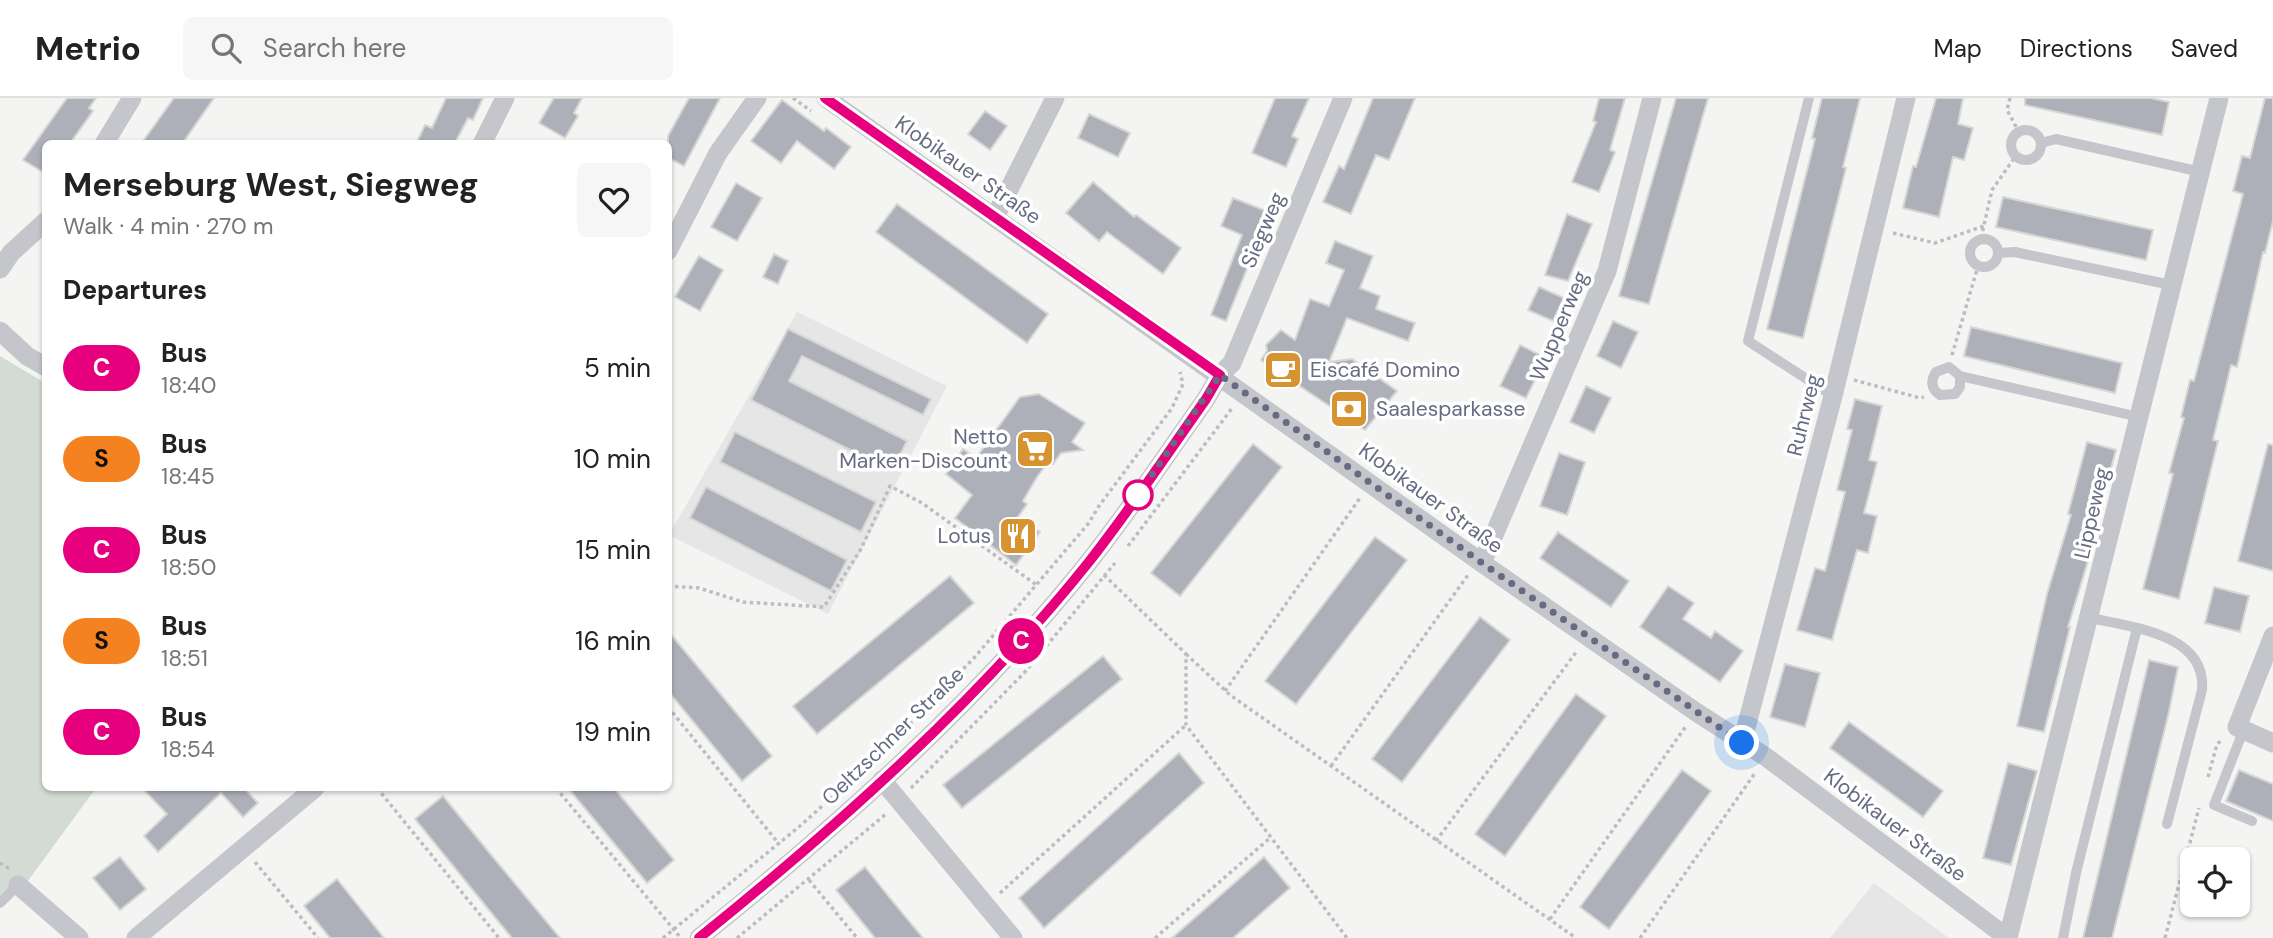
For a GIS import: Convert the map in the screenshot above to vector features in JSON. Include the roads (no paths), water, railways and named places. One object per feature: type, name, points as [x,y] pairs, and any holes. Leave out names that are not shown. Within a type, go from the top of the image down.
[{"type":"street","points":[[106,140],[132,98]]},
{"type":"street","points":[[484,140],[505,98]]},
{"type":"street","points":[[672,243],[718,153],[757,98]]},
{"type":"street","name":"Klobikauer Straße","points":[[825,98],[1482,563],[1696,712],[1766,757],[2008,938]]},
{"type":"street","points":[[995,217],[1055,98]]},
{"type":"street","name":"Siegweg","points":[[1220,375],[1232,363],[1343,98]]},
{"type":"street","name":"Wupperweg","points":[[1482,563],[1607,271],[1651,98]]},
{"type":"street","name":"Ruhrweg","points":[[1742,743],[1833,396],[1906,98]]},
{"type":"street","name":"Lippeweg","points":[[2008,938],[2091,618],[2219,98]]},
{"type":"street","points":[[0,269],[11,253],[42,225]]},
{"type":"street","points":[[0,331],[27,356],[42,365]]},
{"type":"street","name":"Oeltzschner Straße","points":[[699,938],[794,861],[882,780],[1007,656],[1087,564],[1206,399],[1220,375]]},
{"type":"street","points":[[2273,636],[2240,728],[2273,743]]},
{"type":"street","points":[[882,780],[1013,938]]},
{"type":"street","points":[[136,938],[311,791]]},
{"type":"street","points":[[18,885],[79,938]]},
{"type":"lane","points":[[1809,98],[1748,341],[1833,396]]},
{"type":"lane","points":[[2018,132],[2034,132],[2041,143],[2035,158],[2025,161],[2015,156],[2010,144],[2018,132]]},
{"type":"lane","points":[[2041,143],[2056,139],[2201,173]]},
{"type":"lane","points":[[1981,238],[1995,243],[1998,253],[1992,265],[1978,266],[1971,260],[1969,252],[1973,243],[1981,238]]},
{"type":"lane","points":[[1998,253],[2015,252],[2171,285]]},
{"type":"lane","points":[[1960,376],[1960,387],[1955,394],[1945,396],[1936,392],[1932,384],[1933,376],[1939,369],[1949,367],[1960,376],[2139,417]]},
{"type":"lane","points":[[2091,618],[2137,628],[2171,640],[2191,652],[2204,676],[2203,690],[2167,824]]},
{"type":"lane","points":[[2063,938],[2076,873],[2137,628]]},
{"type":"lane","points":[[2240,728],[2214,805],[2252,821]]},
{"type":"lane","points":[[0,903],[18,885]]},
{"type":"place","name":"Eiscafé Domino","points":[[1283,370]]},
{"type":"place","name":"Saalesparkasse","points":[[1349,409]]},
{"type":"place","name":"Netto Marken-Discount","points":[[1035,449]]},
{"type":"place","name":"Lotus","points":[[1018,536]]}]
